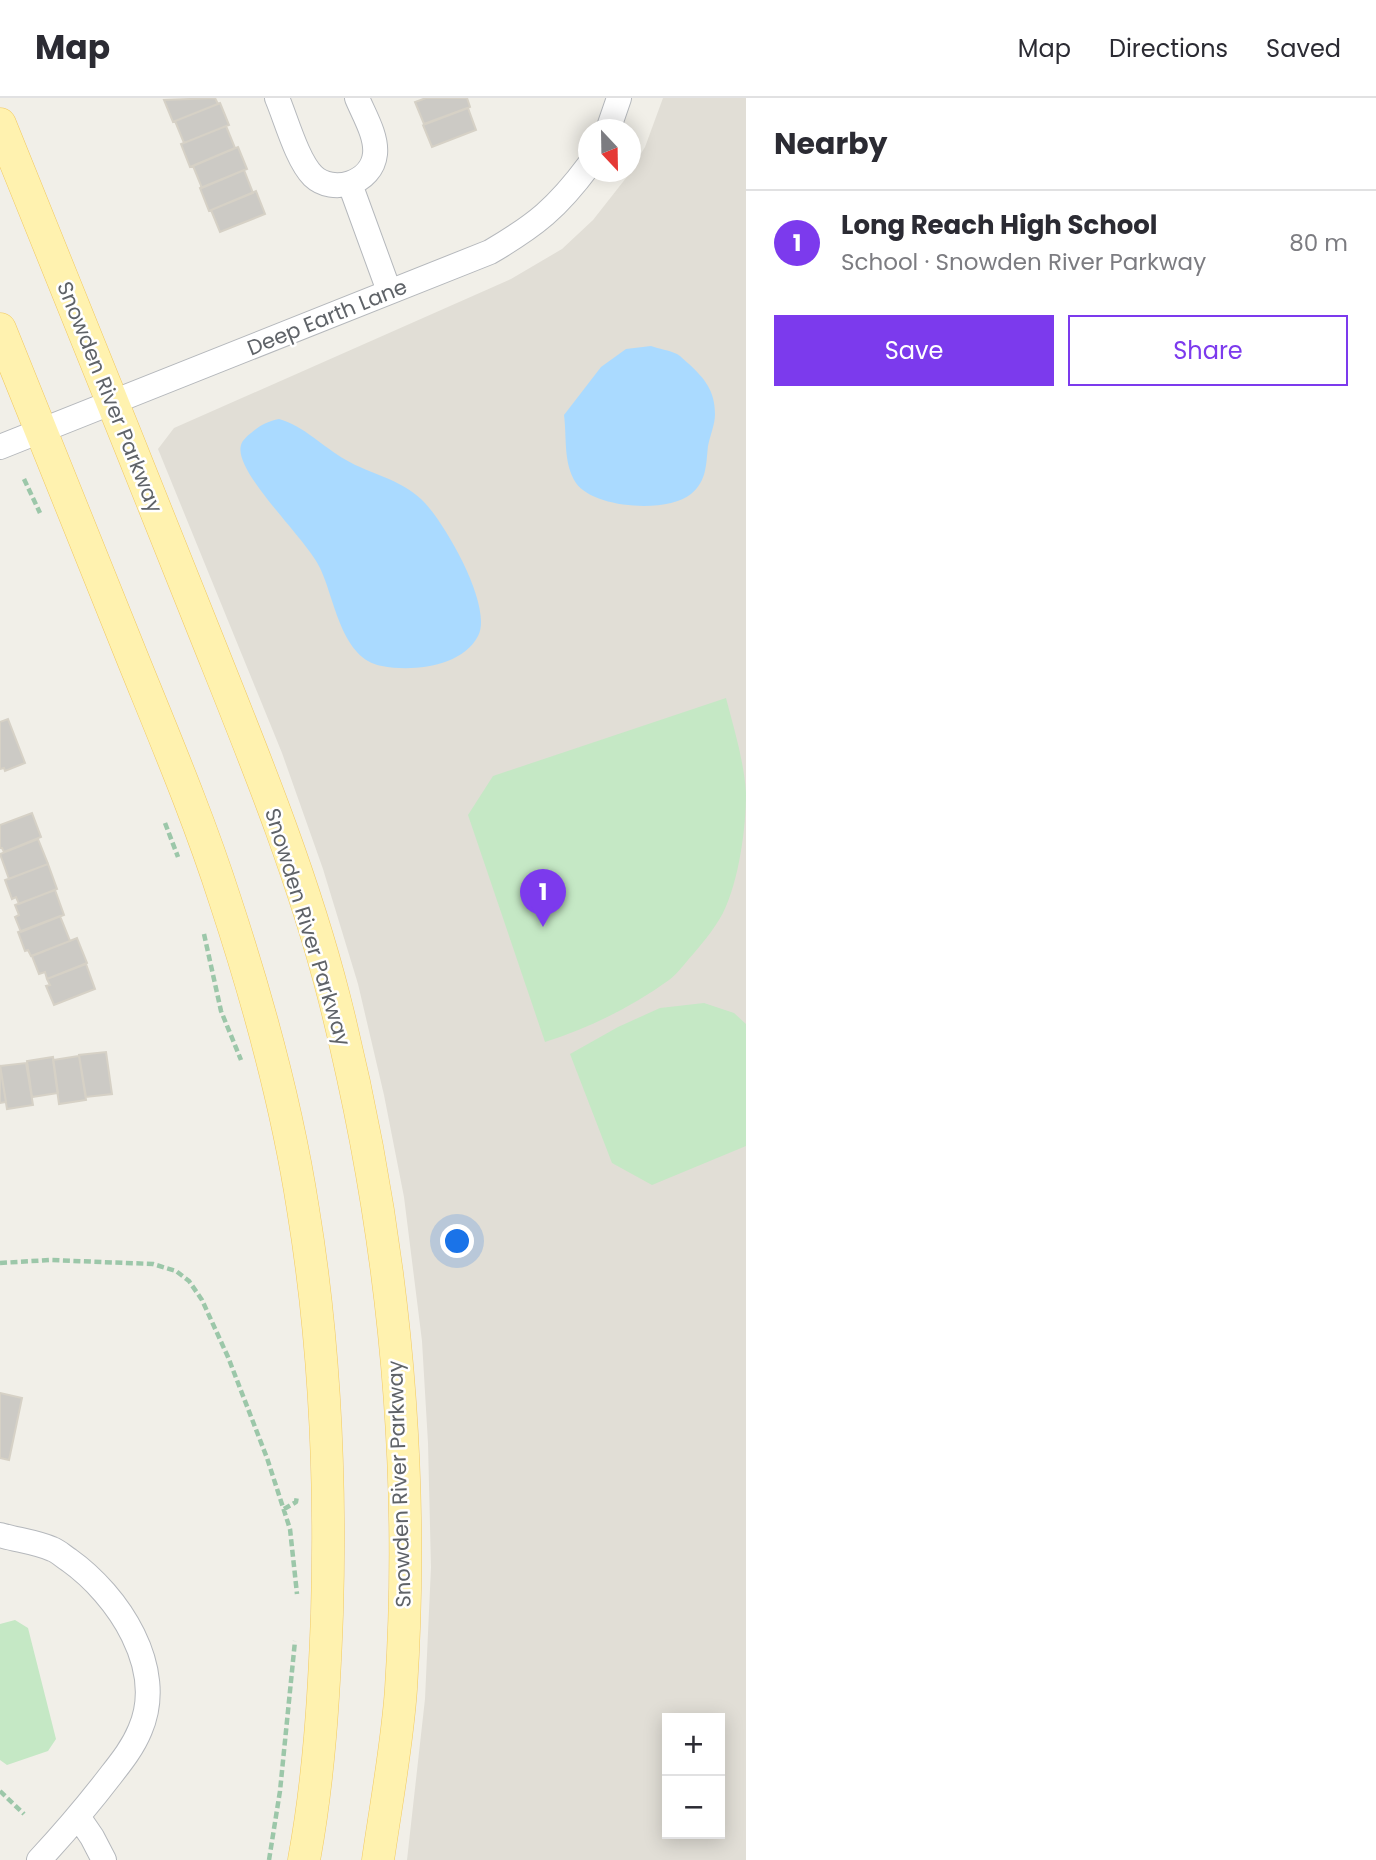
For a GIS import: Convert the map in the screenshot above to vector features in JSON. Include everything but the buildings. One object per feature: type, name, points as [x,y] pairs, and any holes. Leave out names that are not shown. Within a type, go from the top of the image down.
[{"type":"main road","name":"Snowden River Parkway","points":[[0,124],[256,761],[297,875],[333,993],[377,1199],[395,1338],[402,1445],[405,1566],[401,1693],[378,1860]]},
{"type":"main road","points":[[0,329],[182,781],[225,898],[260,1014],[303,1208],[320,1344],[327,1455],[328,1570],[323,1727],[315,1801],[304,1860]]},
{"type":"street","points":[[277,98],[304,164],[313,176],[334,187],[350,184],[363,176],[372,165],[375,153],[373,137],[357,98]]},
{"type":"street","points":[[612,119],[620,98]]},
{"type":"street","name":"Deep Earth Lane","points":[[0,447],[490,252],[543,218],[578,179]]},
{"type":"street","points":[[350,184],[389,291]]},
{"type":"street","points":[[0,1535],[52,1549],[86,1572],[109,1596],[128,1624],[141,1651],[146,1694],[141,1728],[129,1751],[79,1818],[39,1860]]},
{"type":"street","points":[[79,1818],[104,1860]]},
{"type":"path","points":[[24,479],[42,516]]},
{"type":"path","points":[[162,813],[179,860]]},
{"type":"path","points":[[203,931],[221,1011],[242,1063]]},
{"type":"path","points":[[0,1263],[50,1260],[153,1265],[176,1270],[189,1281],[202,1300],[228,1357],[284,1509],[290,1529],[297,1601]]},
{"type":"path","points":[[284,1509],[296,1502],[298,1483]]},
{"type":"path","points":[[270,1860],[280,1791],[295,1636]]},
{"type":"path","points":[[0,1791],[24,1814]]},
{"type":"shaded area","points":[[663,98],[746,98],[746,1860],[407,1860],[425,1699],[431,1567],[422,1341],[404,1197],[358,984],[323,869],[282,753],[158,449],[174,428],[511,279],[562,249],[593,220],[623,182],[641,182],[641,154]]},
{"type":"green space","points":[[726,698],[741,757],[746,793],[740,854],[729,900],[723,913],[702,943],[669,980],[610,1016],[545,1042],[468,815],[493,776]]},
{"type":"green space","points":[[704,1003],[734,1013],[746,1024],[746,1146],[652,1185],[612,1163],[570,1054],[618,1027],[660,1008]]},
{"type":"green space","points":[[15,1620],[28,1628],[56,1739],[48,1751],[7,1765],[0,1760],[0,1624]]},
{"type":"water","points":[[651,346],[680,356],[700,375],[711,392],[715,418],[705,472],[696,489],[680,500],[649,506],[614,503],[598,498],[576,483],[567,459],[564,415],[601,367],[626,349]]},
{"type":"water","points":[[279,419],[305,432],[355,465],[404,486],[430,509],[464,564],[479,605],[481,623],[478,636],[460,655],[435,665],[394,668],[368,661],[357,652],[341,626],[313,555],[259,488],[242,457],[241,445],[246,437],[264,424]]},
{"type":"place","name":"Long Reach High School","points":[[543,927]]}]
